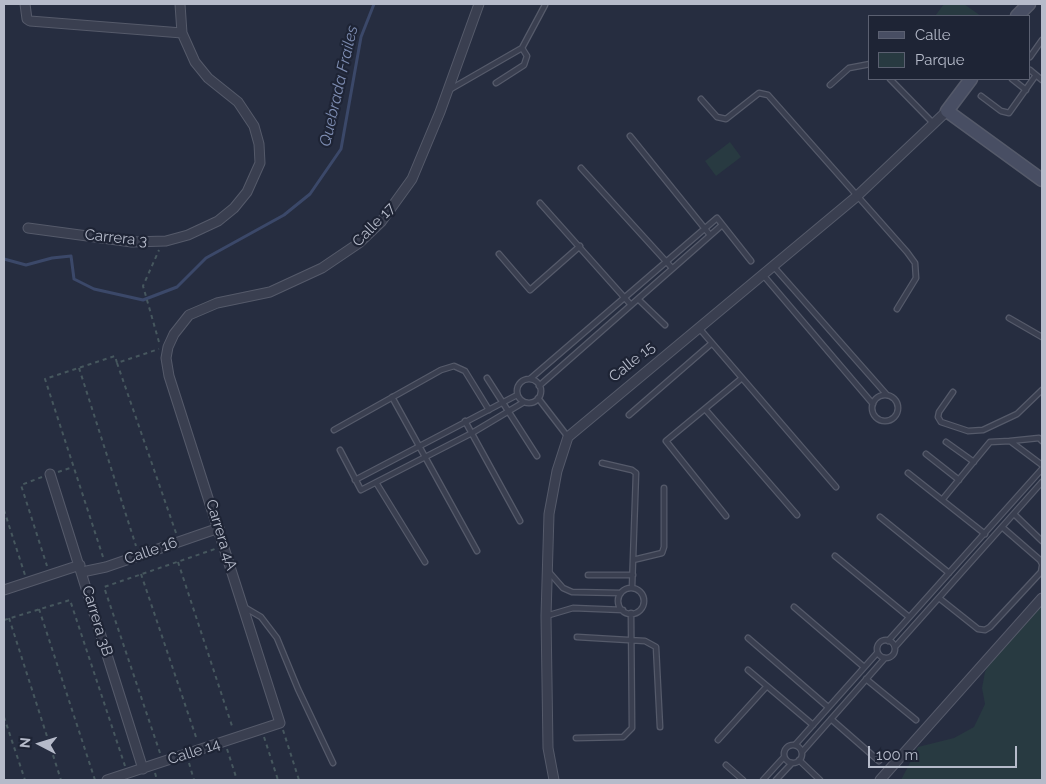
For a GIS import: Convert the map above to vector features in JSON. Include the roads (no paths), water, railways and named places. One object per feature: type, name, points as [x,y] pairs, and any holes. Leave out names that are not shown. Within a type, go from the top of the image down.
[{"type":"main road","name":"Calle 15","points":[[947,111],[970,80]]},
{"type":"main road","points":[[947,111],[1042,180]]},
{"type":"street","points":[[25,4],[27,19],[30,21],[182,33]]},
{"type":"street","name":"Calle 17","points":[[168,347],[174,334],[189,315],[217,303],[270,292],[322,268],[359,243],[381,222],[412,178],[448,91],[479,4]]},
{"type":"street","name":"Carrera 3","points":[[28,228],[132,242],[164,241],[194,232],[226,215],[247,192],[260,163],[257,135],[249,118],[232,96],[201,70],[190,52],[182,33],[180,8]]},
{"type":"street","name":"Calle 15","points":[[568,436],[764,276],[856,197],[947,111]]},
{"type":"street","name":"Carrera 4A","points":[[168,347],[166,358],[169,376],[280,724]]},
{"type":"street","points":[[554,780],[548,748],[546,616],[552,492],[568,436]]},
{"type":"street","name":"Carrera 3B","points":[[50,474],[142,769]]},
{"type":"street","name":"Calle 16","points":[[4,590],[50,575],[81,569],[106,567],[219,528]]},
{"type":"street","points":[[880,780],[1042,598]]},
{"type":"street","name":"Calle 14","points":[[107,780],[280,724]]},
{"type":"lane","points":[[448,91],[522,48],[545,5]]},
{"type":"lane","points":[[1031,56],[1042,40]]},
{"type":"lane","points":[[496,83],[524,65],[527,56],[522,48]]},
{"type":"lane","points":[[830,85],[849,68],[868,64]]},
{"type":"lane","points":[[1031,71],[1042,80]]},
{"type":"lane","points":[[981,96],[1001,111],[1010,113],[1036,75]]},
{"type":"lane","points":[[891,80],[933,123]]},
{"type":"lane","points":[[1013,80],[1026,90]]},
{"type":"lane","points":[[701,99],[717,117],[726,119],[758,93],[768,95],[915,263],[916,278],[897,309]]},
{"type":"lane","points":[[630,136],[710,235]]},
{"type":"lane","points":[[581,168],[672,268]]},
{"type":"lane","points":[[540,203],[580,246],[630,305]]},
{"type":"lane","points":[[517,395],[520,383],[530,379],[717,218],[751,261]]},
{"type":"lane","points":[[568,436],[538,398],[539,386],[722,224]]},
{"type":"lane","points":[[499,254],[530,290],[580,246]]},
{"type":"lane","points":[[764,276],[873,404],[875,416],[886,421],[892,419],[896,414],[897,402],[887,395],[774,267]]},
{"type":"lane","points":[[638,299],[665,326]]},
{"type":"lane","points":[[1008,318],[1042,337]]},
{"type":"lane","points":[[699,328],[836,487]]},
{"type":"lane","points":[[629,415],[712,343]]},
{"type":"lane","points":[[334,430],[441,370],[454,366],[465,372],[489,410]]},
{"type":"lane","points":[[487,378],[537,456]]},
{"type":"lane","points":[[726,516],[666,441],[742,378]]},
{"type":"lane","points":[[530,379],[539,386]]},
{"type":"lane","points":[[953,392],[939,412],[938,417],[948,425],[968,431],[982,430],[1018,414],[1042,390]]},
{"type":"lane","points":[[355,480],[517,395]]},
{"type":"lane","points":[[517,395],[524,402],[531,403],[538,398]]},
{"type":"lane","points":[[873,404],[876,399],[887,395]]},
{"type":"lane","points":[[392,397],[477,551]]},
{"type":"lane","points":[[340,450],[361,490],[377,484],[472,433],[524,402]]},
{"type":"lane","points":[[705,409],[797,515]]},
{"type":"lane","points":[[465,421],[520,521]]},
{"type":"lane","points":[[942,500],[990,442],[1038,438],[1042,441]]},
{"type":"lane","points":[[1010,441],[1042,465]]},
{"type":"lane","points":[[946,442],[974,462]]},
{"type":"lane","points":[[926,454],[959,480]]},
{"type":"lane","points":[[602,463],[632,470],[636,474],[632,588]]},
{"type":"lane","points":[[763,780],[784,757],[787,747],[795,745],[877,653],[880,642],[888,641],[1042,470]]},
{"type":"lane","points":[[908,473],[984,534]]},
{"type":"lane","points":[[776,780],[792,763],[799,760],[802,752],[885,658],[893,656],[895,647],[1042,482]]},
{"type":"lane","points":[[377,484],[425,562]]},
{"type":"lane","points":[[633,560],[662,554],[664,547],[664,488]]},
{"type":"lane","points":[[1014,514],[1042,540]]},
{"type":"lane","points":[[880,517],[949,573]]},
{"type":"lane","points":[[939,598],[978,629],[985,630],[990,627],[1041,572],[1042,565],[1040,560],[1002,527]]},
{"type":"lane","points":[[835,556],[909,617]]},
{"type":"lane","points":[[546,616],[573,608],[623,610],[630,613],[642,608],[644,599],[640,591],[632,588],[621,594],[572,592],[563,588],[548,571]]},
{"type":"lane","points":[[588,575],[633,575]]},
{"type":"lane","points":[[621,594],[619,602],[623,610]]},
{"type":"lane","points":[[243,606],[261,617],[277,638],[298,689],[333,763]]},
{"type":"lane","points":[[794,607],[864,667]]},
{"type":"lane","points":[[576,738],[623,737],[632,728],[630,613]]},
{"type":"lane","points":[[577,637],[651,643],[656,648],[660,727]]},
{"type":"lane","points":[[748,638],[828,707]]},
{"type":"lane","points":[[888,641],[895,647]]},
{"type":"lane","points":[[877,653],[885,658]]},
{"type":"lane","points":[[748,670],[813,725]]},
{"type":"lane","points":[[866,679],[916,720]]},
{"type":"lane","points":[[718,740],[768,686]]},
{"type":"lane","points":[[831,719],[879,761]]},
{"type":"lane","points":[[795,745],[802,752]]},
{"type":"lane","points":[[784,757],[792,763]]},
{"type":"lane","points":[[799,760],[820,780]]},
{"type":"lane","points":[[726,766],[743,780]]},
{"type":"waterway","name":"Quebrada Frailes","points":[[4,259],[26,265],[52,258],[71,256],[74,279],[94,289],[143,300],[177,287],[206,258],[284,215],[310,194],[341,149],[361,37],[374,4]]}]
